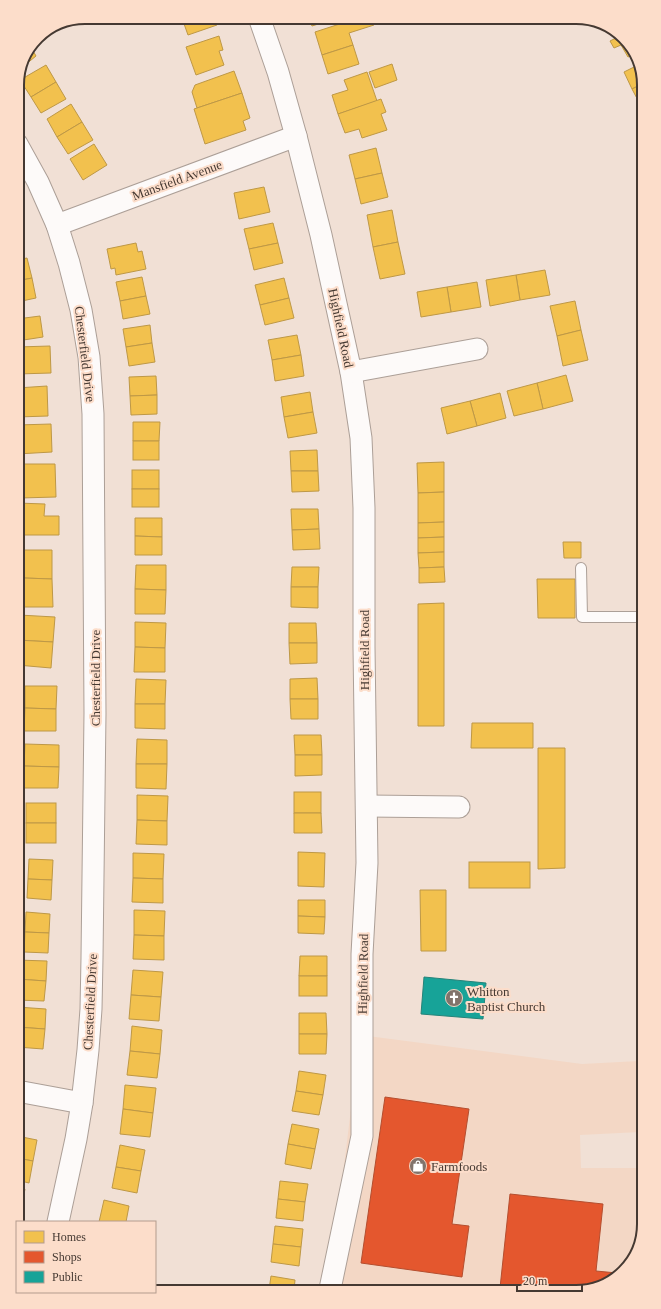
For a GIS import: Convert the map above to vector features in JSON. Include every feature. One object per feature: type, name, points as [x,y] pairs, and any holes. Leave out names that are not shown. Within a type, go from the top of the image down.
[{"type":"street","name":"Highfield Road","points":[[261,24],[278,72],[321,235],[351,372],[361,438],[364,508],[367,863],[362,954],[362,1136],[331,1285]]},
{"type":"street","name":"Mansfield Avenue","points":[[57,225],[296,136]]},
{"type":"street","name":"Chesterfield Drive","points":[[24,157],[38,182],[57,225],[69,263],[81,310],[89,357],[93,414],[95,713],[92,958],[88,1050],[82,1103],[58,1221]]},
{"type":"street","points":[[351,372],[477,349]]},
{"type":"street","points":[[366,806],[459,807]]},
{"type":"street","points":[[24,1092],[82,1103]]},
{"type":"lane","points":[[581,568],[582,617],[637,617]]},
{"type":"shaded area","points":[[360,1035],[582,1064],[637,1061],[637,1132],[580,1135],[581,1168],[637,1168],[637,1224],[635,1240],[627,1258],[616,1270],[599,1280],[588,1284],[576,1285],[329,1285]]},
{"type":"building: Homes","points":[[184,24],[217,25],[188,35]]},
{"type":"building: Homes","points":[[340,24],[374,25],[349,33],[353,45],[322,55],[315,32]]},
{"type":"building: Homes","points":[[219,36],[223,50],[219,51],[224,65],[196,75],[186,47]]},
{"type":"building: Homes","points":[[615,39],[624,48],[630,56],[628,57],[621,45],[614,48],[610,41]]},
{"type":"building: Homes","points":[[353,45],[359,64],[328,74],[322,55]]},
{"type":"building: Homes","points":[[34,52],[36,56],[28,62]]},
{"type":"building: Homes","points":[[392,64],[397,80],[375,88],[369,72]]},
{"type":"building: Homes","points":[[46,65],[56,82],[31,97],[24,86],[25,77]]},
{"type":"building: Homes","points":[[634,67],[637,86],[632,89],[624,72]]},
{"type":"building: Homes","points":[[234,71],[242,93],[197,108],[192,92],[195,85]]},
{"type":"building: Homes","points":[[367,72],[377,101],[338,114],[332,95],[348,90],[344,80]]},
{"type":"building: Homes","points":[[56,82],[66,99],[41,113],[31,97]]},
{"type":"building: Homes","points":[[637,86],[637,98],[632,89]]},
{"type":"building: Homes","points":[[242,93],[250,118],[243,121],[246,130],[205,144],[194,109]]},
{"type":"building: Homes","points":[[381,99],[386,112],[381,114],[387,130],[362,138],[359,129],[345,133],[338,114]]},
{"type":"building: Homes","points":[[71,104],[82,122],[57,137],[47,119]]},
{"type":"building: Homes","points":[[82,122],[93,140],[68,154],[57,137]]},
{"type":"building: Homes","points":[[94,144],[107,165],[83,180],[70,159]]},
{"type":"building: Homes","points":[[376,148],[382,173],[355,179],[349,155]]},
{"type":"building: Homes","points":[[382,173],[388,197],[361,204],[355,179]]},
{"type":"building: Homes","points":[[264,187],[270,212],[239,219],[234,193]]},
{"type":"building: Homes","points":[[392,210],[398,242],[373,247],[367,215]]},
{"type":"building: Homes","points":[[273,223],[278,243],[249,249],[244,229]]},
{"type":"building: Homes","points":[[398,242],[405,274],[380,279],[373,247]]},
{"type":"building: Homes","points":[[136,243],[138,252],[142,251],[146,269],[116,275],[115,268],[111,269],[107,249]]},
{"type":"building: Homes","points":[[278,243],[283,263],[254,270],[249,249]]},
{"type":"building: Homes","points":[[27,258],[32,278],[24,280],[24,259]]},
{"type":"building: Homes","points":[[545,270],[550,295],[520,300],[516,275]]},
{"type":"building: Homes","points":[[516,275],[520,300],[490,306],[486,280]]},
{"type":"building: Homes","points":[[142,277],[146,296],[120,301],[116,282]]},
{"type":"building: Homes","points":[[32,278],[36,298],[24,301],[24,280]]},
{"type":"building: Homes","points":[[284,278],[289,298],[260,305],[255,285]]},
{"type":"building: Homes","points":[[477,282],[481,307],[451,312],[447,287]]},
{"type":"building: Homes","points":[[447,287],[451,312],[421,317],[417,292]]},
{"type":"building: Homes","points":[[146,296],[150,314],[123,319],[120,301]]},
{"type":"building: Homes","points":[[289,298],[294,318],[265,325],[260,305]]},
{"type":"building: Homes","points":[[575,301],[581,330],[557,336],[550,306]]},
{"type":"building: Homes","points":[[40,316],[43,337],[24,340],[24,318]]},
{"type":"building: Homes","points":[[150,325],[152,343],[126,347],[123,329]]},
{"type":"building: Homes","points":[[581,330],[588,360],[563,366],[557,336]]},
{"type":"building: Homes","points":[[297,335],[301,355],[272,360],[268,340]]},
{"type":"building: Homes","points":[[152,343],[155,362],[129,366],[126,347]]},
{"type":"building: Homes","points":[[50,346],[51,373],[24,374],[24,347]]},
{"type":"building: Homes","points":[[301,355],[304,376],[275,381],[272,360]]},
{"type":"building: Homes","points":[[566,375],[573,401],[543,409],[537,383]]},
{"type":"building: Homes","points":[[156,376],[157,395],[130,396],[129,377]]},
{"type":"building: Homes","points":[[537,383],[543,409],[514,416],[507,391]]},
{"type":"building: Homes","points":[[47,386],[48,416],[24,417],[24,388]]},
{"type":"building: Homes","points":[[310,392],[313,412],[284,417],[281,397]]},
{"type":"building: Homes","points":[[500,393],[506,418],[477,426],[470,401]]},
{"type":"building: Homes","points":[[157,395],[157,414],[131,415],[130,396]]},
{"type":"building: Homes","points":[[470,401],[477,426],[447,434],[441,408]]},
{"type":"building: Homes","points":[[313,412],[317,433],[288,438],[284,417]]},
{"type":"building: Homes","points":[[133,422],[160,422],[159,441],[133,441]]},
{"type":"building: Homes","points":[[51,424],[52,452],[24,454],[24,425]]},
{"type":"building: Homes","points":[[133,441],[159,441],[159,460],[133,460]]},
{"type":"building: Homes","points":[[317,450],[318,471],[291,471],[290,451]]},
{"type":"building: Homes","points":[[444,462],[444,492],[418,493],[417,463]]},
{"type":"building: Homes","points":[[24,464],[55,464],[56,497],[24,498]]},
{"type":"building: Homes","points":[[132,470],[159,470],[159,489],[132,489]]},
{"type":"building: Homes","points":[[291,471],[318,471],[319,491],[292,492]]},
{"type":"building: Homes","points":[[132,489],[159,489],[159,507],[132,507]]},
{"type":"building: Homes","points":[[444,492],[444,522],[418,523],[418,493]]},
{"type":"building: Homes","points":[[24,503],[45,504],[44,516],[59,516],[59,535],[24,535]]},
{"type":"building: Homes","points":[[291,509],[318,509],[319,529],[292,530]]},
{"type":"building: Homes","points":[[135,518],[162,518],[162,537],[135,536]]},
{"type":"building: Homes","points":[[444,522],[444,537],[418,538],[418,523]]},
{"type":"building: Homes","points":[[319,529],[320,549],[293,550],[292,530]]},
{"type":"building: Homes","points":[[135,536],[162,537],[162,555],[135,555]]},
{"type":"building: Homes","points":[[444,537],[444,552],[418,553],[418,538]]},
{"type":"building: Homes","points":[[563,542],[581,542],[581,558],[564,558]]},
{"type":"building: Homes","points":[[24,550],[52,550],[52,579],[24,578]]},
{"type":"building: Homes","points":[[444,552],[444,567],[419,568],[418,553]]},
{"type":"building: Homes","points":[[136,565],[166,565],[166,590],[135,589]]},
{"type":"building: Homes","points":[[292,567],[319,567],[318,587],[291,587]]},
{"type":"building: Homes","points":[[444,567],[445,582],[419,583],[419,568]]},
{"type":"building: Homes","points":[[24,578],[52,579],[53,607],[24,607]]},
{"type":"building: Homes","points":[[537,579],[575,579],[575,618],[538,618]]},
{"type":"building: Homes","points":[[291,587],[318,587],[318,608],[291,607]]},
{"type":"building: Homes","points":[[135,589],[166,590],[165,614],[135,614]]},
{"type":"building: Homes","points":[[444,603],[444,726],[418,726],[418,604]]},
{"type":"building: Homes","points":[[24,615],[55,617],[53,642],[24,640]]},
{"type":"building: Homes","points":[[135,622],[166,623],[165,648],[135,647]]},
{"type":"building: Homes","points":[[289,623],[316,623],[317,643],[289,643]]},
{"type":"building: Homes","points":[[24,640],[53,642],[51,668],[24,666]]},
{"type":"building: Homes","points":[[289,643],[317,643],[317,663],[290,664]]},
{"type":"building: Homes","points":[[135,647],[165,648],[165,672],[134,672]]},
{"type":"building: Homes","points":[[317,678],[318,699],[290,699],[290,679]]},
{"type":"building: Homes","points":[[136,679],[166,680],[165,704],[135,704]]},
{"type":"building: Homes","points":[[25,686],[57,686],[56,709],[25,708]]},
{"type":"building: Homes","points":[[290,699],[318,699],[318,719],[291,719]]},
{"type":"building: Homes","points":[[135,704],[165,704],[165,729],[135,728]]},
{"type":"building: Homes","points":[[25,708],[56,709],[56,731],[24,731]]},
{"type":"building: Homes","points":[[472,723],[533,723],[533,748],[471,748]]},
{"type":"building: Homes","points":[[294,735],[321,735],[322,755],[295,755]]},
{"type":"building: Homes","points":[[137,739],[167,740],[167,764],[136,764]]},
{"type":"building: Homes","points":[[25,744],[59,745],[59,767],[24,766]]},
{"type":"building: Homes","points":[[538,748],[565,748],[565,868],[538,869]]},
{"type":"building: Homes","points":[[295,755],[322,755],[322,775],[295,776]]},
{"type":"building: Homes","points":[[136,764],[167,764],[166,789],[136,788]]},
{"type":"building: Homes","points":[[24,766],[59,767],[58,788],[24,788]]},
{"type":"building: Homes","points":[[294,792],[321,792],[321,813],[294,813]]},
{"type":"building: Homes","points":[[137,795],[168,796],[167,821],[137,820]]},
{"type":"building: Homes","points":[[26,803],[56,803],[56,823],[26,823]]},
{"type":"building: Homes","points":[[294,813],[321,813],[322,833],[294,833]]},
{"type":"building: Homes","points":[[137,820],[167,821],[167,845],[136,844]]},
{"type":"building: Homes","points":[[26,823],[56,823],[56,843],[26,843]]},
{"type":"building: Homes","points":[[298,852],[325,853],[324,887],[298,886]]},
{"type":"building: Homes","points":[[133,853],[164,854],[163,879],[133,878]]},
{"type":"building: Homes","points":[[29,859],[53,860],[52,880],[28,879]]},
{"type":"building: Homes","points":[[469,862],[530,862],[530,888],[469,888]]},
{"type":"building: Homes","points":[[133,878],[163,879],[163,903],[132,902]]},
{"type":"building: Homes","points":[[28,879],[52,880],[51,900],[27,898]]},
{"type":"building: Homes","points":[[420,890],[446,890],[446,951],[421,951]]},
{"type":"building: Homes","points":[[298,900],[325,900],[325,917],[298,916]]},
{"type":"building: Homes","points":[[134,910],[165,911],[164,936],[134,935]]},
{"type":"building: Homes","points":[[26,912],[50,914],[49,933],[25,932]]},
{"type":"building: Homes","points":[[298,916],[325,917],[324,934],[298,933]]},
{"type":"building: Homes","points":[[25,932],[49,933],[48,953],[24,952]]},
{"type":"building: Homes","points":[[134,935],[164,936],[164,960],[133,959]]},
{"type":"building: Homes","points":[[300,956],[327,956],[327,976],[299,976]]},
{"type":"building: Homes","points":[[24,960],[47,961],[46,981],[24,979]]},
{"type":"building: Homes","points":[[133,970],[163,972],[161,997],[131,995]]},
{"type":"building: Homes","points":[[299,976],[327,976],[327,996],[299,996]]},
{"type":"building: Homes","points":[[24,979],[46,981],[44,1001],[24,1000]]},
{"type":"building: Homes","points":[[131,995],[161,997],[159,1021],[129,1019]]},
{"type":"building: Homes","points":[[24,1007],[46,1009],[45,1029],[24,1028]]},
{"type":"building: Homes","points":[[299,1013],[326,1013],[327,1034],[299,1034]]},
{"type":"building: Homes","points":[[132,1026],[162,1030],[160,1054],[130,1051]]},
{"type":"building: Homes","points":[[24,1028],[45,1029],[43,1049],[24,1048]]},
{"type":"building: Homes","points":[[299,1034],[327,1034],[326,1054],[299,1054]]},
{"type":"building: Homes","points":[[130,1051],[160,1054],[157,1078],[127,1075]]},
{"type":"building: Homes","points":[[299,1071],[326,1075],[323,1095],[296,1091]]},
{"type":"building: Homes","points":[[125,1085],[156,1088],[153,1113],[123,1109]]},
{"type":"building: Homes","points":[[296,1091],[323,1095],[319,1115],[292,1111]]},
{"type":"building: Homes","points":[[123,1109],[153,1113],[150,1137],[120,1134]]},
{"type":"building: Homes","points":[[292,1124],[319,1129],[315,1149],[288,1144]]},
{"type":"building: Homes","points":[[24,1137],[37,1140],[33,1161],[24,1159]]},
{"type":"building: Homes","points":[[288,1144],[315,1149],[311,1169],[285,1164]]},
{"type":"building: Homes","points":[[120,1145],[145,1150],[141,1171],[116,1167]]},
{"type":"building: Homes","points":[[24,1159],[33,1161],[29,1183],[24,1182]]},
{"type":"building: Homes","points":[[116,1167],[141,1171],[137,1193],[112,1188]]},
{"type":"building: Homes","points":[[280,1181],[308,1184],[305,1202],[278,1199]]},
{"type":"building: Homes","points":[[278,1199],[305,1202],[303,1221],[276,1218]]},
{"type":"building: Homes","points":[[104,1200],[129,1206],[126,1221],[99,1221]]},
{"type":"building: Homes","points":[[275,1226],[303,1229],[301,1247],[273,1244]]},
{"type":"building: Homes","points":[[273,1244],[301,1247],[299,1266],[271,1262]]},
{"type":"building: Homes","points":[[271,1276],[295,1280],[294,1285],[270,1285]]},
{"type":"building: Shops","name":"Farmfoods","points":[[385,1097],[469,1109],[452,1224],[469,1226],[462,1277],[361,1263]]},
{"type":"building: Shops","points":[[510,1194],[603,1204],[596,1271],[612,1273],[606,1277],[588,1284],[500,1285]]},
{"type":"building: Public","name":"Whitton Baptist Church","points":[[424,977],[486,983],[483,1019],[421,1014]]},
{"type":"place","name":"Whitton Baptist Church","points":[[454,998]]},
{"type":"place","name":"Farmfoods","points":[[418,1166]]}]
